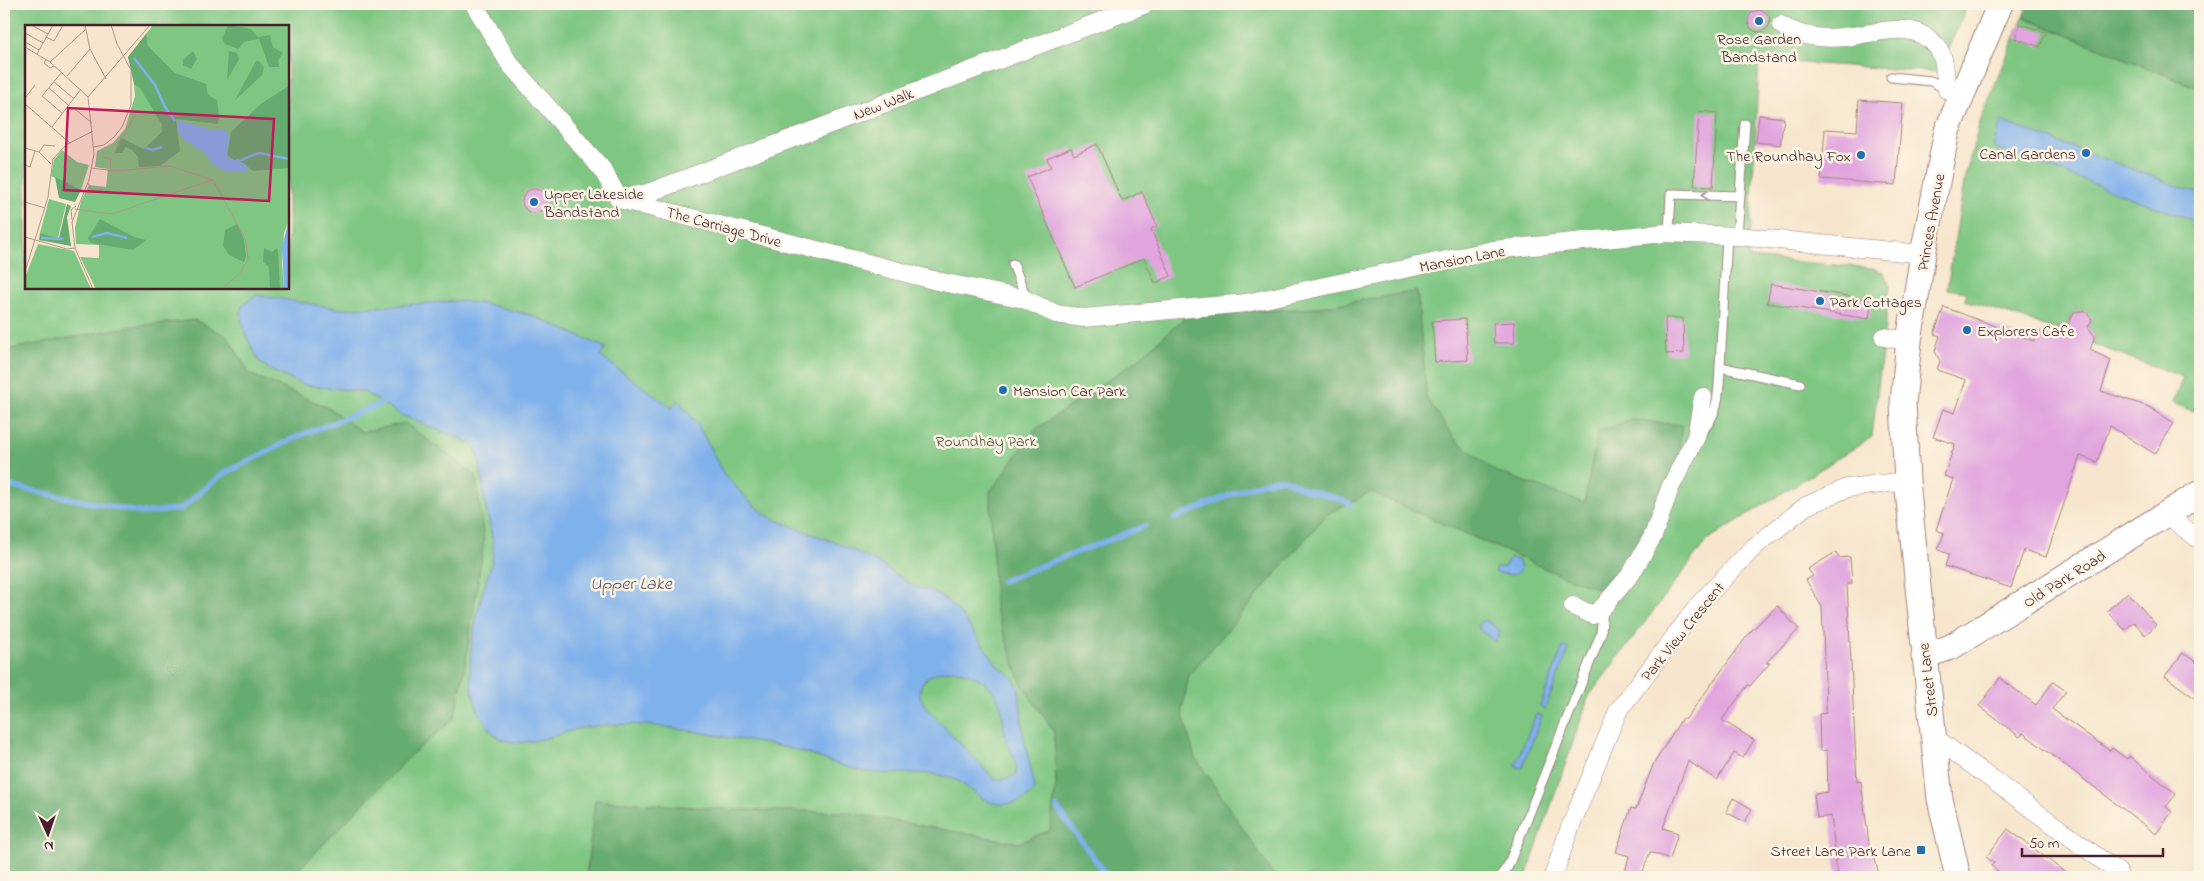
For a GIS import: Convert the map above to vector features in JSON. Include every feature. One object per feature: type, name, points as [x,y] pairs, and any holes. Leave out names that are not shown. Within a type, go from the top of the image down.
[{"type":"street","points":[[474,4],[509,63],[602,169],[619,199]]},
{"type":"street","name":"New Walk","points":[[619,199],[648,193],[1146,4]]},
{"type":"street","name":"Princes Avenue","points":[[1906,481],[1903,402],[1909,341],[1923,254],[1954,93],[2000,4]]},
{"type":"street","points":[[1781,25],[1793,33],[1830,38],[1895,28],[1916,32],[1930,40],[1939,49],[1954,93]]},
{"type":"street","name":"The Carriage Drive","points":[[619,199],[937,281],[1008,296]]},
{"type":"street","name":"Mansion Lane","points":[[1008,296],[1027,300],[1056,314],[1084,318],[1246,303],[1306,292],[1493,250],[1669,233],[1732,236],[1923,254]]},
{"type":"street","points":[[1884,337],[1909,341]]},
{"type":"street","points":[[1573,606],[1593,615],[1603,607],[1626,581],[1642,556],[1653,536],[1670,488],[1696,437],[1703,397]]},
{"type":"street","name":"Street Lane","points":[[1906,481],[1940,799],[1958,877]]},
{"type":"street","name":"Park View Crescent","points":[[1552,877],[1618,710],[1701,602],[1754,547],[1806,506],[1847,488],[1906,481]]},
{"type":"street","name":"Old Park Road","points":[[1924,656],[1951,647],[2200,493]]},
{"type":"street","points":[[2167,515],[2200,540]]},
{"type":"street","points":[[1934,737],[2118,872]]},
{"type":"lane","points":[[1891,77],[1931,81],[1954,93]]},
{"type":"lane","points":[[1696,437],[1711,420],[1719,399],[1720,367],[1732,236],[1740,196],[1745,124]]},
{"type":"lane","points":[[1669,233],[1671,194],[1740,196]]},
{"type":"lane","points":[[1013,264],[1027,300]]},
{"type":"lane","points":[[1720,367],[1800,384]]},
{"type":"lane","points":[[1500,877],[1508,866],[1601,634],[1603,607]]},
{"type":"green space","name":"Roundhay Park","points":[[4,4],[1968,4],[1938,72],[1759,60],[1749,258],[1872,268],[1883,272],[1890,285],[1872,437],[1707,540],[1589,696],[1526,877],[4,877]]},
{"type":"green space","points":[[2028,4],[2200,4],[2200,89],[2023,17]]},
{"type":"green space","points":[[2023,17],[2200,89],[2200,414],[2173,403],[2183,377],[2092,344],[2095,336],[2088,327],[2092,319],[2084,311],[2074,312],[2066,327],[2060,325],[2058,330],[1965,300],[1967,292],[1947,289],[1965,177],[1981,119]]},
{"type":"green space","points":[[1417,291],[1427,399],[1455,439],[1495,471],[1584,503],[1598,432],[1632,420],[1682,425],[1669,514],[1618,595],[1562,576],[1371,492],[1327,514],[1189,675],[1182,711],[1194,755],[1275,877],[586,877],[595,800],[740,810],[844,812],[1019,843],[1050,830],[1056,784],[1054,732],[1021,683],[995,608],[990,492],[1035,430],[1137,360],[1188,315],[1313,308]]},
{"type":"green space","points":[[195,320],[227,336],[250,374],[329,408],[362,432],[405,423],[476,476],[484,541],[464,672],[454,719],[413,753],[291,877],[4,877],[4,350],[128,327]]},
{"type":"water","points":[[2001,121],[2200,194],[2200,223],[1993,147]]},
{"type":"water","name":"Upper Lake","points":[[256,295],[342,309],[459,301],[485,304],[531,315],[606,348],[600,356],[672,408],[678,400],[698,425],[723,473],[752,504],[771,518],[844,546],[878,563],[915,587],[931,591],[948,601],[965,620],[997,665],[1012,677],[1019,688],[1023,734],[1035,788],[1025,799],[1009,804],[998,804],[985,799],[959,782],[945,776],[926,773],[867,772],[784,747],[653,726],[620,724],[586,727],[548,738],[521,742],[509,741],[498,736],[488,727],[479,711],[470,677],[470,659],[475,623],[493,555],[492,535],[480,465],[473,444],[401,415],[364,392],[304,385],[270,370],[258,360],[245,333],[241,316],[242,306]],"holes":[[[945,671],[959,671],[976,677],[996,694],[1000,703],[1007,742],[1017,770],[1016,774],[1010,778],[995,780],[928,710],[920,696],[922,684],[929,677]]]},
{"type":"water","points":[[1511,558],[1519,561],[1521,569],[1519,572],[1512,575],[1496,573],[1495,568],[1504,567]]},
{"type":"water","points":[[1485,620],[1501,631],[1495,642],[1479,629],[1479,623]]},
{"type":"water","points":[[1563,647],[1569,649],[1545,709],[1540,706]]},
{"type":"water","points":[[1536,714],[1542,716],[1522,768],[1515,766]]},
{"type":"building","name":"Rose Garden Bandstand","points":[[1759,10],[1767,13],[1770,21],[1767,29],[1759,32],[1751,29],[1748,21],[1751,13]]},
{"type":"building","points":[[2020,24],[2046,32],[2040,47],[2015,38]]},
{"type":"building","name":"The Roundhay Fox","points":[[1859,100],[1903,103],[1896,185],[1821,179],[1825,129],[1857,131]]},
{"type":"building","points":[[1699,111],[1717,113],[1713,187],[1694,186]]},
{"type":"building","points":[[1759,115],[1784,118],[1780,145],[1756,142]]},
{"type":"building","points":[[1097,144],[1122,201],[1142,192],[1157,226],[1151,229],[1171,276],[1155,283],[1144,258],[1075,287],[1027,177],[1051,167],[1047,158],[1071,148],[1074,155]]},
{"type":"building","name":"Upper Lakeside Bandstand","points":[[534,189],[543,192],[546,201],[543,210],[534,213],[525,210],[522,201],[525,192]]},
{"type":"building","name":"Park Cottages","points":[[1771,284],[1872,300],[1869,319],[1767,303]]},
{"type":"building","points":[[1944,307],[2034,341],[2038,333],[2056,338],[2060,325],[2067,327],[2074,312],[2084,311],[2092,319],[2088,327],[2095,336],[2090,350],[2111,360],[2101,391],[2149,407],[2174,423],[2155,454],[2110,426],[2097,462],[2080,456],[2046,557],[2024,550],[2011,588],[1945,566],[1949,554],[1938,550],[1944,533],[1936,530],[1953,479],[1944,476],[1955,444],[1933,437],[1943,409],[1955,413],[1966,380],[1937,370],[1940,361],[1935,351],[1940,336],[1934,334]]},
{"type":"building","points":[[1665,318],[1683,318],[1684,353],[1666,354]]},
{"type":"building","points":[[1465,319],[1468,360],[1435,362],[1432,321]]},
{"type":"building","points":[[1514,322],[1515,343],[1494,343],[1493,323]]},
{"type":"building","points":[[1836,552],[1839,558],[1850,557],[1852,584],[1847,584],[1857,782],[1861,781],[1870,852],[1873,851],[1879,875],[1871,877],[1839,877],[1834,861],[1836,860],[1831,816],[1817,818],[1814,794],[1828,792],[1827,750],[1820,751],[1819,714],[1826,713],[1826,705],[1822,607],[1806,580],[1813,576],[1808,569]]},
{"type":"building","points":[[2128,592],[2156,625],[2145,635],[2134,622],[2125,630],[2107,611]]},
{"type":"building","points":[[1777,606],[1799,629],[1766,663],[1770,663],[1750,686],[1748,685],[1722,720],[1754,740],[1743,758],[1734,753],[1717,780],[1688,761],[1663,828],[1678,833],[1670,859],[1650,852],[1641,877],[1624,877],[1629,856],[1616,852],[1631,808],[1636,809],[1653,765],[1682,718],[1685,720],[1750,632]]},
{"type":"building","points":[[2183,653],[2200,665],[2200,702],[2165,676]]},
{"type":"building","points":[[2000,678],[2036,705],[2053,682],[2066,691],[2052,709],[2110,751],[2112,748],[2127,759],[2129,756],[2176,794],[2166,807],[2172,812],[2156,834],[2023,733],[2020,737],[1979,706]]},
{"type":"building","points":[[1733,798],[1752,809],[1745,822],[1726,812]]},
{"type":"building","points":[[2008,829],[2071,877],[2006,877],[1991,866],[1994,863],[1986,857]]},
{"type":"waterway","points":[[4,485],[143,513],[181,509],[221,475],[294,438],[383,403]]},
{"type":"waterway","points":[[1174,519],[1261,483],[1282,479],[1304,489],[1351,504]]},
{"type":"waterway","points":[[1002,581],[1145,526]]},
{"type":"waterway","points":[[1057,808],[1108,877]]},
{"type":"place","name":"Rose Garden Bandstand","points":[[1759,21]]},
{"type":"place","name":"Canal Gardens","points":[[2086,153]]},
{"type":"place","name":"The Roundhay Fox","points":[[1861,155]]},
{"type":"place","name":"Upper Lakeside Bandstand","points":[[534,202]]},
{"type":"place","name":"Park Cottages","points":[[1820,301]]},
{"type":"place","name":"Explorers Cafe","points":[[1967,330]]},
{"type":"place","name":"Mansion Car Park","points":[[1003,390]]},
{"type":"place","name":"Street Lane Park Lane","points":[[1921,850]]}]
